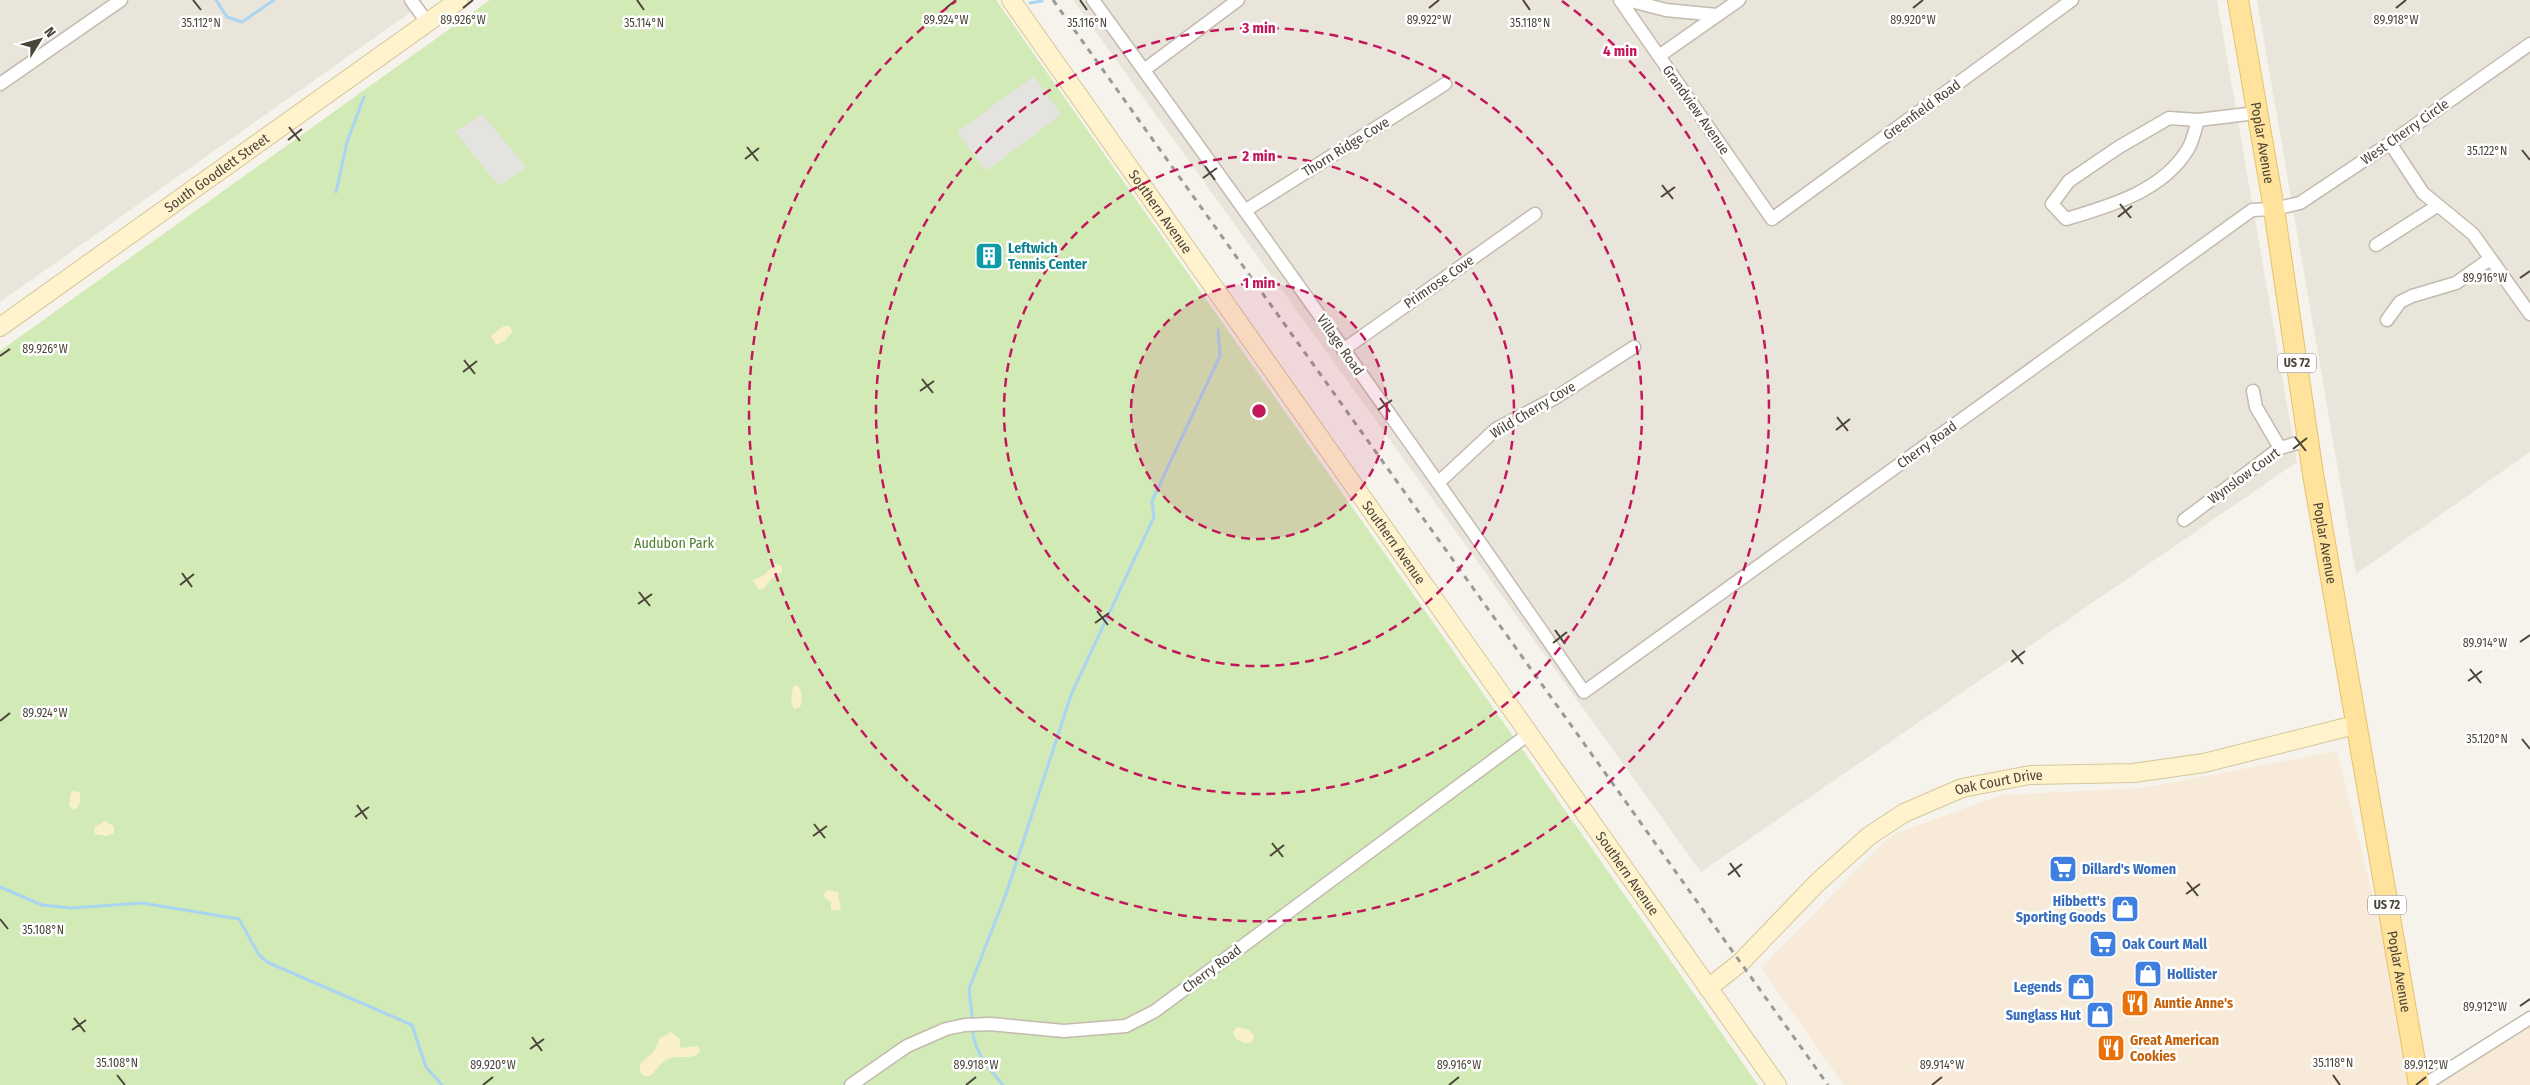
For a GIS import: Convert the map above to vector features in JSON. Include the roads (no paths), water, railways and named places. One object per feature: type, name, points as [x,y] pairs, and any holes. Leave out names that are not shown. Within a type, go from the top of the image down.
[{"type":"main road","name":"Poplar Avenue","points":[[2238,0],[2274,209],[2308,440],[2419,1085]]},
{"type":"street","points":[[0,84],[121,0]]},
{"type":"street","points":[[411,0],[427,22]]},
{"type":"street","name":"South Goodlett Street","points":[[0,327],[459,0]]},
{"type":"street","name":"Southern Avenue","points":[[1011,0],[1777,1085]]},
{"type":"street","name":"Village Road","points":[[1093,0],[1246,210],[1343,350],[1439,482],[1584,692]]},
{"type":"street","points":[[1144,70],[1238,0]]},
{"type":"street","name":"Grandview Avenue","points":[[1620,0],[1772,219]]},
{"type":"street","points":[[1627,0],[1666,10],[1717,15]]},
{"type":"street","points":[[1659,56],[1739,0]]},
{"type":"street","name":"Greenfield Road","points":[[1772,219],[2072,0]]},
{"type":"street","name":"West Cherry Circle","points":[[2274,209],[2300,203],[2390,143],[2530,44]]},
{"type":"street","name":"Thorn Ridge Cove","points":[[1246,210],[1445,84]]},
{"type":"street","points":[[2198,120],[2188,149],[2164,177],[2114,205],[2066,219],[2052,204],[2069,181],[2118,147],[2169,118],[2198,120],[2256,113]]},
{"type":"street","points":[[2390,143],[2423,193],[2473,234],[2530,314]]},
{"type":"street","points":[[2376,245],[2437,206]]},
{"type":"street","name":"Cherry Road","points":[[1584,692],[2252,210],[2274,209]]},
{"type":"street","name":"Primrose Cove","points":[[1343,350],[1535,214]]},
{"type":"street","points":[[2387,320],[2400,302],[2412,296],[2456,283],[2490,259]]},
{"type":"street","name":"Wild Cherry Cove","points":[[1439,482],[1496,429],[1554,398],[1634,346]]},
{"type":"street","points":[[2253,391],[2256,407],[2280,448]]},
{"type":"street","name":"Wynslow Court","points":[[2184,520],[2280,448],[2308,440]]},
{"type":"street","name":"Oak Court Drive","points":[[1708,988],[1740,963],[1817,883],[1869,836],[1904,813],[1962,788],[2030,775],[2133,773],[2204,763],[2356,725]]},
{"type":"street","name":"Cherry Road","points":[[851,1085],[907,1046],[946,1029],[965,1025],[990,1024],[1073,1030],[1126,1026],[1155,1011],[1530,733]]},
{"type":"street","points":[[2424,1085],[2530,1018]]},
{"type":"waterway","points":[[216,0],[227,17],[242,22],[274,0]]},
{"type":"waterway","points":[[1030,3],[1042,1]]},
{"type":"waterway","points":[[336,192],[347,142],[364,97]]},
{"type":"waterway","points":[[972,1016],[969,989],[1006,894],[1071,695],[1154,517],[1152,501],[1220,356],[1218,330]]},
{"type":"waterway","points":[[0,887],[42,905],[71,908],[142,903],[239,919],[259,955],[267,962],[412,1025],[426,1067],[442,1085]]},
{"type":"waterway","points":[[973,1033],[980,1054],[1003,1085]]},
{"type":"railway","points":[[1053,0],[1828,1085]]},
{"type":"place","name":"Leftwich Tennis Center","points":[[989,256]]},
{"type":"place","name":"Dillard's Women","points":[[2063,869]]},
{"type":"place","name":"Hibbett's Sporting Goods","points":[[2125,909]]},
{"type":"place","name":"Oak Court Mall","points":[[2103,944]]},
{"type":"place","name":"Hollister","points":[[2148,974]]},
{"type":"place","name":"Legends","points":[[2081,987]]},
{"type":"place","name":"Auntie Anne's","points":[[2135,1003]]},
{"type":"place","name":"Sunglass Hut","points":[[2100,1015]]},
{"type":"place","name":"Great American Cookies","points":[[2111,1048]]},
{"type":"park label","name":"Audubon Park","points":[[674,543]]}]
